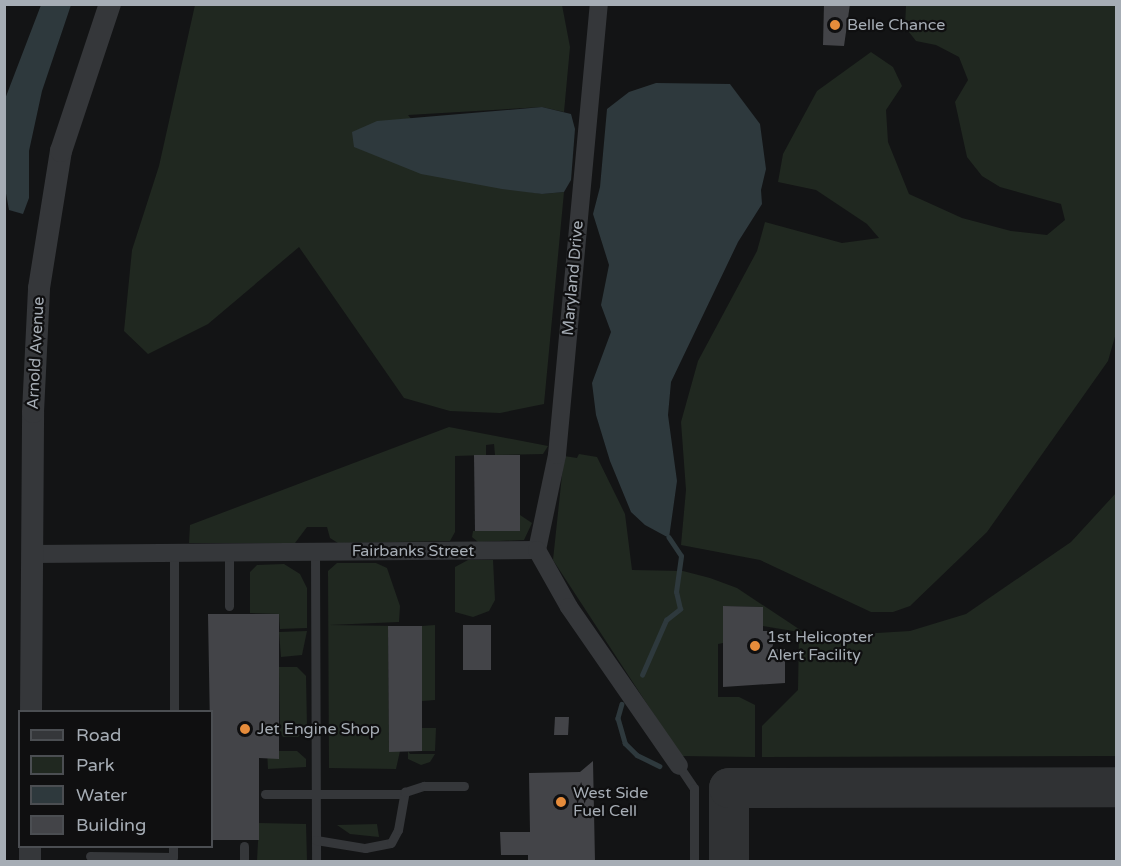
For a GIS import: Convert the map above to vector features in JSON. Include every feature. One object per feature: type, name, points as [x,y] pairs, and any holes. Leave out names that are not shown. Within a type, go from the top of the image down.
[{"type":"street","name":"Arnold Avenue","points":[[31,710],[35,331],[45,240],[67,130],[110,4]]},
{"type":"street","name":"Maryland Drive","points":[[537,550],[557,455],[599,4]]},
{"type":"street","name":"Fairbanks Street","points":[[32,554],[174,555],[537,550]]},
{"type":"street","points":[[537,550],[569,606],[679,766]]},
{"type":"lane","points":[[315,552],[316,861]]},
{"type":"lane","points":[[229,554],[229,606]]},
{"type":"lane","points":[[174,555],[174,710]]},
{"type":"lane","points":[[679,766],[694,788],[694,861]]},
{"type":"lane","points":[[265,794],[404,794],[424,786],[464,786]]},
{"type":"lane","points":[[316,840],[365,848],[391,843],[398,830],[404,794]]},
{"type":"lane","points":[[244,846],[244,861]]},
{"type":"lane","points":[[90,856],[172,856],[173,848]]},
{"type":"green space","points":[[195,5],[562,5],[570,47],[564,112],[542,107],[408,115],[464,181],[542,194],[564,192],[544,404],[500,413],[450,411],[404,398],[299,247],[208,324],[148,354],[124,331],[132,250],[159,166]]},
{"type":"green space","points":[[906,5],[1116,5],[1116,333],[1108,361],[987,532],[910,606],[893,612],[871,612],[760,560],[681,545],[686,490],[681,422],[698,361],[757,251],[765,222],[842,243],[879,238],[867,224],[816,190],[778,182],[783,154],[817,91],[871,52],[893,67],[902,86],[886,110],[888,142],[909,194],[962,218],[1011,231],[1047,235],[1065,220],[1061,204],[1000,187],[982,176],[967,157],[955,102],[968,80],[959,57],[936,45],[916,41],[905,27]]},
{"type":"green space","points":[[449,427],[548,446],[543,454],[495,455],[494,444],[486,445],[486,455],[455,456],[455,532],[450,541],[338,543],[330,538],[327,527],[307,527],[295,543],[189,543],[190,525]]},
{"type":"green space","points":[[579,454],[597,457],[625,514],[632,570],[683,571],[737,588],[811,637],[910,631],[966,614],[1071,542],[1116,493],[1116,756],[762,757],[762,726],[798,690],[799,632],[763,626],[763,607],[723,606],[723,643],[718,644],[718,697],[739,697],[755,705],[755,757],[681,756],[553,560],[564,456],[577,458]]},
{"type":"green space","points":[[520,515],[532,523],[524,540],[478,542],[472,537],[473,531],[520,531]]},
{"type":"green space","points":[[468,560],[493,560],[495,600],[489,611],[473,617],[455,612],[455,567]]},
{"type":"green space","points":[[337,563],[376,563],[387,568],[400,606],[399,622],[329,625],[396,626],[388,626],[389,751],[400,751],[396,769],[329,768],[328,571]]},
{"type":"green space","points":[[284,564],[300,574],[307,588],[307,628],[280,629],[279,614],[250,613],[250,572],[257,565]]},
{"type":"green space","points":[[435,625],[435,700],[422,701],[422,626]]},
{"type":"green space","points":[[307,631],[302,655],[281,657],[279,632]]},
{"type":"green space","points":[[279,667],[297,667],[306,676],[307,728],[298,737],[283,737],[280,732]]},
{"type":"green space","points":[[422,728],[436,728],[435,751],[422,751]]},
{"type":"green space","points":[[267,751],[297,751],[306,759],[306,767],[268,769]]},
{"type":"green space","points":[[408,751],[410,754],[435,754],[430,762],[421,765],[408,759]]},
{"type":"green space","points":[[259,823],[306,824],[307,861],[257,861]]},
{"type":"green space","points":[[377,824],[379,837],[350,834],[337,825]]},
{"type":"water","points":[[41,5],[71,5],[42,91],[29,151],[29,198],[23,214],[9,210],[5,188],[5,99]]},
{"type":"water","points":[[656,83],[730,84],[760,124],[766,169],[761,190],[762,204],[738,242],[671,382],[668,415],[677,481],[669,538],[645,525],[631,512],[610,461],[596,415],[592,383],[611,332],[601,305],[609,265],[593,214],[600,187],[607,109],[629,92]]},
{"type":"water","points":[[542,107],[571,114],[575,129],[571,180],[564,192],[542,194],[502,189],[421,174],[354,147],[352,132],[377,121]]},
{"type":"building","name":"Belle Chance","points":[[824,4],[850,4],[844,46],[823,45]]},
{"type":"building","points":[[474,455],[520,455],[520,531],[475,531]]},
{"type":"building","name":"1st Helicopter Alert Facility","points":[[723,606],[763,607],[763,631],[773,631],[773,649],[785,649],[785,683],[723,687]]},
{"type":"building","name":"Jet Engine Shop","points":[[208,614],[279,614],[279,759],[259,758],[259,840],[213,840],[213,710],[210,710]]},
{"type":"building","points":[[463,625],[491,625],[491,670],[463,670]]},
{"type":"building","points":[[388,626],[422,626],[422,751],[389,752]]},
{"type":"building","points":[[555,717],[569,717],[568,735],[554,735]]},
{"type":"building","name":"West Side Fuel Cell","points":[[593,761],[595,861],[528,861],[528,855],[501,855],[500,832],[530,832],[529,773],[580,772]]},
{"type":"waterway","points":[[642,675],[666,620],[680,609],[676,592],[681,556],[669,538]]},
{"type":"waterway","points":[[622,704],[618,718],[625,743],[637,755],[660,766]]},
{"type":"taxiway","points":[[729,862],[729,788],[1116,787]]},
{"type":"place","name":"Belle Chance","points":[[835,25]]},
{"type":"place","name":"1st Helicopter Alert Facility","points":[[755,646]]},
{"type":"place","name":"Jet Engine Shop","points":[[245,729]]},
{"type":"place","name":"West Side Fuel Cell","points":[[561,802]]}]
